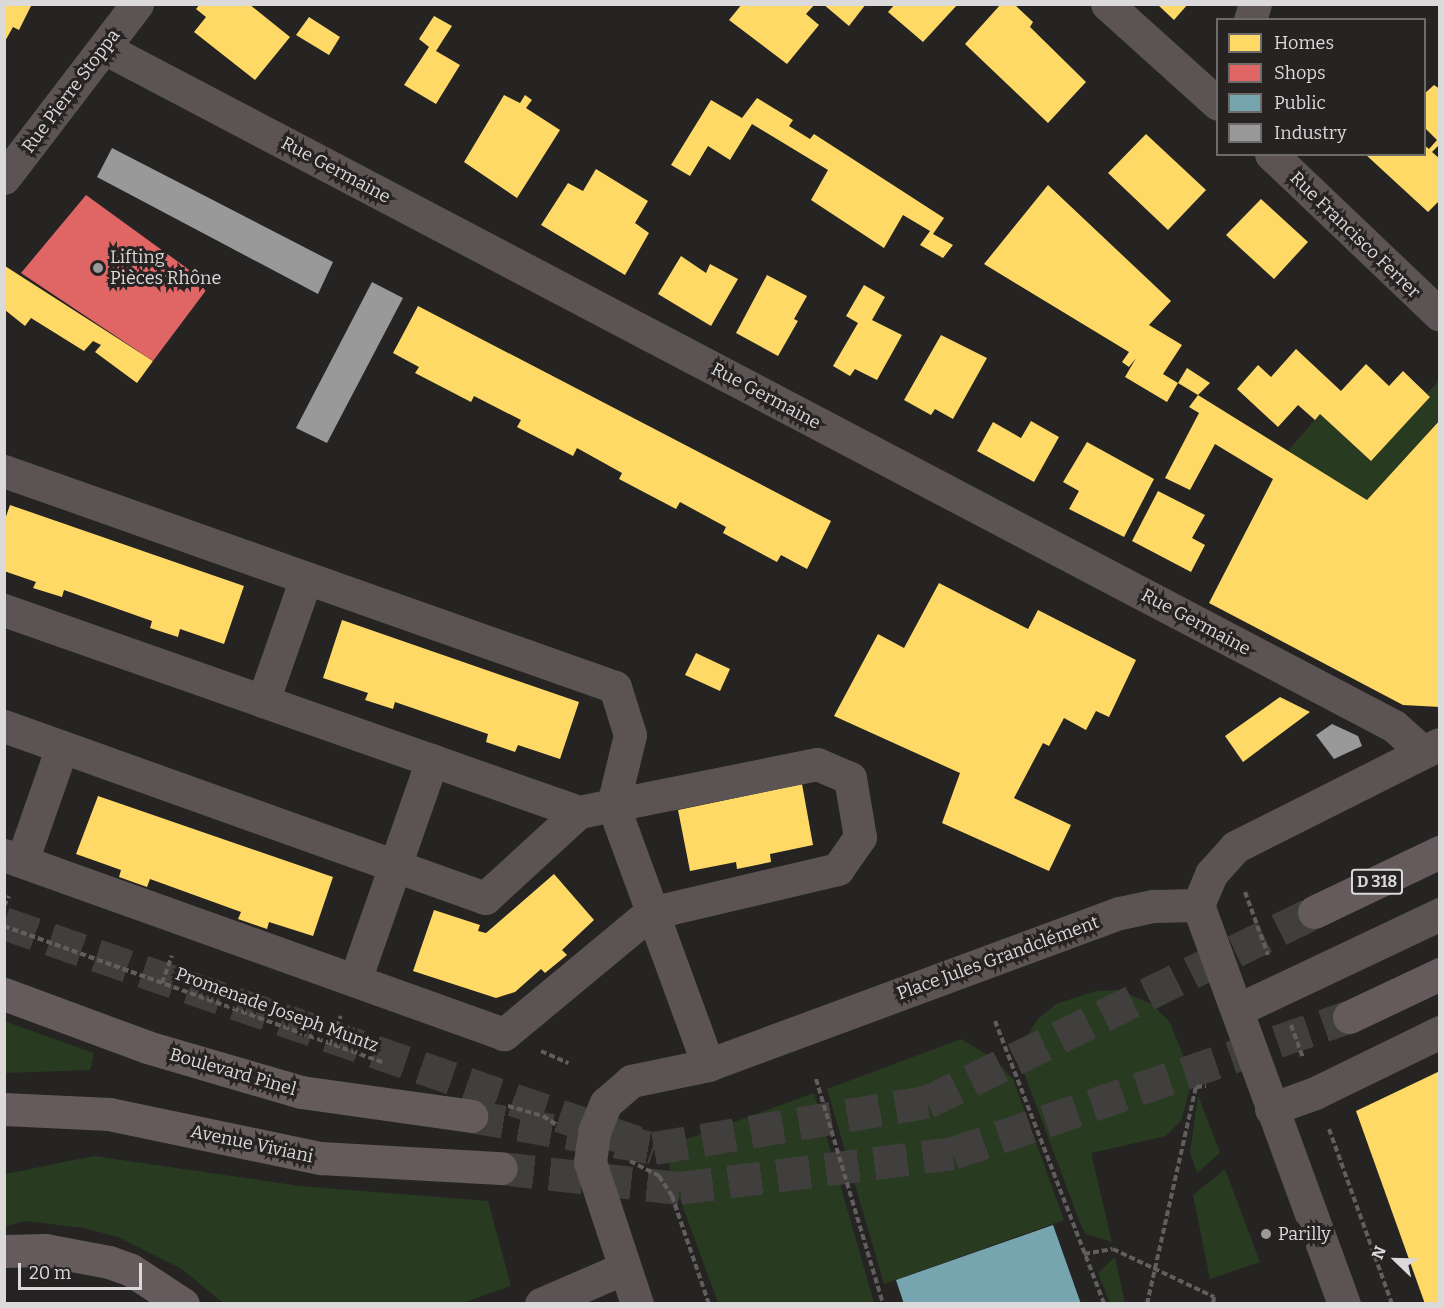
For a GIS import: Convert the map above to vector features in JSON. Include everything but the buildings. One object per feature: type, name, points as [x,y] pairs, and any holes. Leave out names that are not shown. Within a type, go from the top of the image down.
[{"type":"main road","name":"D 318","points":[[1314,912],[1440,852]]},
{"type":"main road","points":[[1349,1017],[1440,974]]},
{"type":"main road","name":"Boulevard Pinel","points":[[4,994],[147,1047],[301,1092],[484,1110]]},
{"type":"main road","name":"Avenue Viviani","points":[[4,1109],[109,1114],[320,1158],[501,1168]]},
{"type":"main road","points":[[4,1251],[45,1250],[109,1262],[146,1278],[183,1304]]},
{"type":"street","name":"Rue Pierre Stoppa","points":[[4,178],[137,4]]},
{"type":"street","points":[[1107,4],[1216,102]]},
{"type":"street","name":"Rue Germaine","points":[[104,48],[1394,726],[1431,748]]},
{"type":"street","name":"Rue Francisco Ferrer","points":[[1272,156],[1440,315]]},
{"type":"street","points":[[4,471],[615,687],[630,735],[613,805],[650,913],[708,1065]]},
{"type":"street","points":[[263,701],[306,578]]},
{"type":"street","points":[[4,610],[579,812]]},
{"type":"street","points":[[4,726],[485,897],[579,812],[817,764],[850,778],[860,837],[838,869],[650,913],[504,1034],[13,858],[62,747]]},
{"type":"street","points":[[1344,1304],[1198,906],[1211,874],[1235,847],[1431,748]]},
{"type":"street","points":[[355,980],[432,760]]},
{"type":"street","name":"Place Jules Grandclément","points":[[637,1304],[590,1162],[594,1132],[606,1103],[631,1081],[708,1065],[1120,913],[1154,906],[1198,906]]},
{"type":"street","points":[[1237,1010],[1440,914]]},
{"type":"street","points":[[1271,1108],[1315,1093],[1440,1032]]},
{"type":"street","points":[[541,1304],[624,1268]]},
{"type":"path","name":"Promenade Joseph Muntz","points":[[4,927],[386,1064]]},
{"type":"path","points":[[994,1021],[1104,1304]]},
{"type":"path","points":[[534,1047],[568,1063]]},
{"type":"path","points":[[816,1079],[884,1304]]},
{"type":"path","points":[[1147,1304],[1196,1087],[1206,1086]]},
{"type":"path","points":[[484,1110],[543,1116]]},
{"type":"path","points":[[1084,1254],[1113,1249],[1214,1297],[1213,1304]]},
{"type":"green space","points":[[1439,380],[1439,420],[1367,500],[1286,453],[1320,414],[1371,461],[1430,397],[1427,394]]},
{"type":"green space","points":[[1118,990],[1150,1003],[1169,1021],[1193,1078],[1181,1121],[1166,1136],[1091,1153],[1112,1242],[1086,1234],[1082,1228],[1024,1073],[1024,1057],[1027,1038],[1037,1020],[1056,1004],[1096,991]]},
{"type":"green space","points":[[4,1021],[94,1053],[90,1070],[5,1073]]},
{"type":"green space","points":[[961,1039],[993,1058],[1013,1079],[1064,1220],[884,1284],[827,1089]]},
{"type":"green space","points":[[814,1093],[874,1303],[718,1303],[670,1172],[668,1151],[679,1142]]},
{"type":"green space","points":[[1198,1095],[1220,1153],[1197,1173],[1190,1153]]},
{"type":"green space","points":[[94,1156],[300,1186],[488,1201],[511,1286],[462,1303],[223,1303],[182,1269],[118,1237],[84,1228],[25,1221],[5,1226],[5,1174]]},
{"type":"green space","points":[[1225,1169],[1260,1262],[1210,1279],[1193,1195]]},
{"type":"green space","points":[[1115,1257],[1125,1303],[1110,1303],[1098,1273]]},
{"type":"tunnel","points":[[471,1116],[654,1148],[927,1102],[1314,912]]},
{"type":"tunnel","points":[[4,923],[654,1148]]},
{"type":"tunnel","points":[[501,1168],[680,1188],[953,1153],[1349,1017]]},
{"type":"place","name":"Lifting Pièces Rhône","points":[[98,268]]},
{"type":"place","name":"Parilly","points":[[1266,1234]]}]
